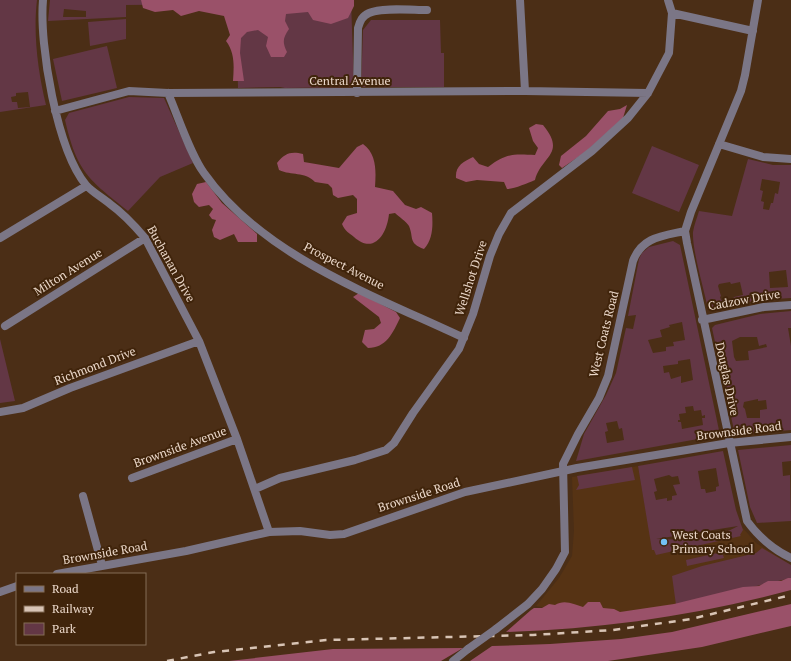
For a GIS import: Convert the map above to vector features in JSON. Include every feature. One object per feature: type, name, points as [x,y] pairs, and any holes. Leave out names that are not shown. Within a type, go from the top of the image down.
[{"type":"street","name":"Buchanan Drive","points":[[43,0],[42,29],[55,111],[69,155],[86,186],[133,223],[145,238],[199,341],[255,489],[269,532]]},
{"type":"street","points":[[520,0],[524,91]]},
{"type":"street","name":"Wellshot Drive","points":[[255,489],[280,478],[356,460],[386,450],[401,434],[413,413],[459,349],[464,338],[490,256],[499,234],[511,213],[592,151],[628,118],[648,93],[669,53],[672,13],[668,0]]},
{"type":"street","points":[[685,231],[691,212],[744,80],[758,0]]},
{"type":"street","points":[[357,93],[358,28],[360,20],[367,13],[376,10],[427,10]]},
{"type":"street","points":[[672,13],[753,31]]},
{"type":"street","name":"Central Avenue","points":[[55,111],[129,91],[168,93],[524,91],[648,93]]},
{"type":"street","name":"Prospect Avenue","points":[[168,93],[203,171],[224,200],[267,236],[312,266],[464,338]]},
{"type":"street","points":[[719,144],[763,157],[791,159]]},
{"type":"street","points":[[0,238],[86,186]]},
{"type":"street","name":"Douglas Drive","points":[[685,231],[702,320],[747,521],[755,532],[782,553],[791,558]]},
{"type":"street","name":"West Coats Road","points":[[453,661],[528,604],[542,589],[556,569],[565,552],[563,464],[599,398],[608,376],[636,252],[643,244],[652,240],[685,231]]},
{"type":"street","name":"Milton Avenue","points":[[4,326],[145,238]]},
{"type":"street","name":"Cadzow Drive","points":[[702,320],[764,307],[791,304]]},
{"type":"street","name":"Richmond Drive","points":[[0,412],[23,408],[77,386],[199,341]]},
{"type":"street","name":"Brownside Road","points":[[62,573],[186,550],[269,532],[300,531],[330,535],[344,534],[465,492],[562,471],[729,443],[791,437]]},
{"type":"street","name":"Brownside Avenue","points":[[132,478],[236,439]]},
{"type":"street","points":[[83,496],[102,565]]},
{"type":"street","points":[[0,592],[16,586]]},
{"type":"shaded area","points":[[141,0],[354,0],[354,6],[348,18],[331,24],[313,20],[308,12],[286,14],[285,21],[289,29],[284,40],[284,45],[287,52],[284,57],[271,57],[266,46],[268,37],[258,30],[247,32],[241,38],[240,53],[244,81],[233,81],[234,65],[231,50],[226,41],[230,35],[224,16],[199,11],[181,16],[173,10],[155,12],[143,8]]},
{"type":"shaded area","points":[[627,105],[623,118],[587,151],[562,168],[559,165],[561,156],[586,136],[608,111],[620,109]]},
{"type":"shaded area","points":[[536,124],[543,125],[550,135],[553,142],[553,149],[542,165],[535,180],[507,189],[504,182],[477,180],[466,182],[456,178],[458,167],[473,157],[479,164],[488,167],[494,162],[510,155],[535,155],[538,148],[533,141],[529,128]]},
{"type":"shaded area","points":[[363,144],[371,153],[375,164],[375,187],[393,191],[405,205],[416,209],[421,207],[432,213],[431,237],[424,249],[416,245],[412,240],[409,226],[395,213],[389,214],[386,229],[378,240],[368,244],[361,242],[347,232],[342,224],[347,216],[357,213],[357,199],[353,195],[338,198],[333,195],[332,188],[328,184],[315,182],[307,176],[279,170],[277,163],[286,155],[295,153],[303,154],[304,162],[339,168],[357,147]]},
{"type":"shaded area","points":[[206,182],[222,203],[257,234],[257,242],[238,242],[234,234],[220,240],[214,237],[212,230],[216,220],[212,219],[209,215],[213,209],[209,205],[199,207],[194,202],[192,194],[197,184]]},
{"type":"shaded area","points":[[359,293],[396,312],[400,318],[392,334],[380,345],[368,348],[362,342],[365,330],[374,329],[381,323],[379,317],[353,297]]},
{"type":"shaded area","name":"West Coats Primary School","points":[[638,466],[651,540],[684,540],[717,535],[741,526],[756,543],[791,565],[791,578],[669,607],[584,616],[536,606],[559,578],[572,556],[574,531],[572,477]]},
{"type":"shaded area","points":[[791,578],[791,590],[721,607],[614,624],[578,628],[506,632],[534,608],[542,608],[549,604],[555,605],[565,602],[583,607],[588,602],[600,602],[603,608],[614,609],[620,612],[674,604],[743,587],[759,586],[768,581],[781,581]]},
{"type":"shaded area","points":[[791,604],[791,626],[702,647],[608,661],[470,661],[492,646],[621,639],[672,632]]},
{"type":"shaded area","points":[[463,648],[441,661],[229,661],[333,649]]},
{"type":"green space","points":[[0,0],[37,0],[37,53],[46,105],[0,112]],"holes":[[[28,92],[30,107],[18,108],[17,102],[12,102],[11,97],[16,96],[16,93]]]},
{"type":"green space","points":[[50,0],[351,0],[354,87],[238,88],[236,4],[126,5],[126,17],[48,21]],"holes":[[[64,9],[86,11],[86,17],[63,17]]]},
{"type":"green space","points":[[126,19],[126,39],[90,46],[88,22]]},
{"type":"green space","points":[[371,20],[440,20],[441,53],[444,53],[444,87],[361,87],[363,30]]},
{"type":"green space","points":[[107,46],[117,88],[62,101],[53,59]]},
{"type":"green space","points":[[129,97],[164,98],[193,163],[160,177],[128,211],[103,191],[86,173],[74,152],[65,120],[69,113]]},
{"type":"green space","points":[[652,146],[699,165],[679,212],[632,193]]},
{"type":"green space","points":[[748,159],[773,165],[791,165],[791,298],[758,300],[712,311],[708,309],[694,249],[694,227],[699,211],[732,216]],"holes":[[[762,179],[780,182],[778,194],[775,193],[773,203],[771,203],[769,210],[763,209],[764,202],[761,201],[763,191],[760,190]],[[786,270],[788,287],[770,288],[769,272]],[[740,282],[743,295],[734,297],[732,301],[721,300],[718,286],[719,284]]]},
{"type":"green space","points":[[673,241],[680,245],[720,435],[576,461],[584,434],[606,395],[616,373],[626,328],[633,329],[636,315],[628,316],[639,259],[642,253],[649,247]],"holes":[[[682,322],[685,340],[673,342],[674,346],[666,347],[666,351],[653,353],[648,340],[662,337],[660,330],[670,327],[669,325]],[[690,359],[693,380],[681,383],[681,376],[671,379],[669,372],[664,373],[663,366],[678,364],[678,361]],[[693,406],[694,411],[701,410],[702,416],[705,415],[705,418],[702,418],[703,425],[682,429],[681,422],[678,422],[678,420],[680,420],[679,414],[686,413],[685,407]],[[617,421],[619,429],[622,428],[624,440],[607,443],[605,432],[608,431],[606,423]]]},
{"type":"green space","points":[[791,311],[791,328],[788,328],[791,346],[791,430],[735,435],[712,328],[715,325],[760,314]],"holes":[[[740,337],[757,337],[759,346],[766,344],[767,347],[748,351],[749,360],[736,361],[732,341]],[[758,399],[758,401],[766,400],[767,409],[760,410],[760,418],[747,418],[743,407],[744,402]]]},
{"type":"green space","points":[[0,339],[15,401],[0,403]]},
{"type":"green space","points":[[791,445],[791,461],[782,462],[783,476],[790,475],[791,521],[757,523],[750,507],[738,450]]},
{"type":"green space","points":[[723,451],[736,510],[743,530],[740,535],[741,536],[656,555],[654,550],[652,550],[638,466]],"holes":[[[716,468],[719,486],[716,487],[716,491],[706,493],[705,489],[701,489],[698,471]],[[669,475],[672,477],[678,476],[680,484],[673,485],[677,495],[672,496],[672,500],[667,501],[667,498],[656,500],[654,492],[657,491],[654,479]],[[738,526],[729,531],[709,537],[656,539]]]},
{"type":"green space","points":[[632,467],[635,480],[576,490],[579,485],[577,476]]},
{"type":"green space","points":[[762,548],[791,565],[791,578],[676,605],[672,576],[702,566],[756,553]]},
{"type":"green space","points":[[722,552],[724,558],[687,566],[686,560]]},
{"type":"railway","points":[[167,661],[214,652],[326,640],[533,635],[613,630],[691,619],[791,595]]},
{"type":"place","name":"West Coats Primary School","points":[[664,542]]}]
